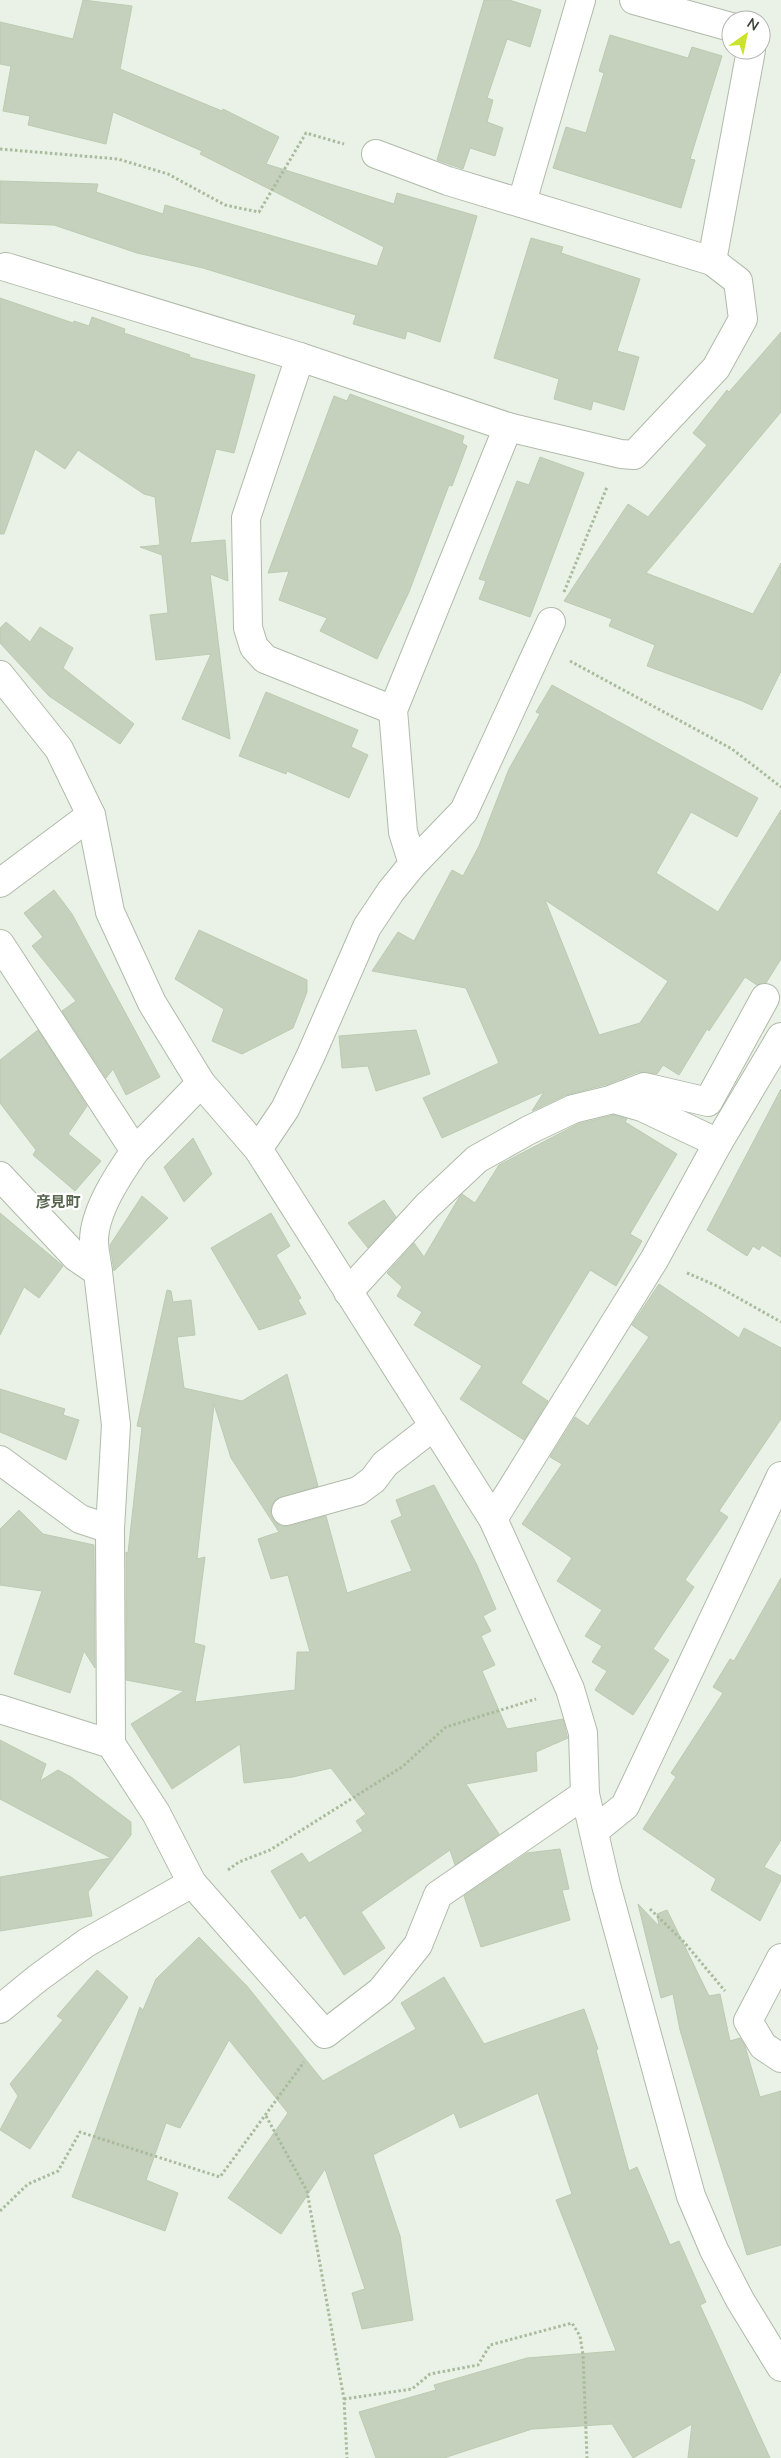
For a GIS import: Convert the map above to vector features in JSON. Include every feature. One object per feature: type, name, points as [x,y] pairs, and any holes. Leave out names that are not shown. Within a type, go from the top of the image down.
[{"type":"street","points":[[522,202],[581,0]]},
{"type":"street","points":[[634,0],[721,24]]},
{"type":"street","points":[[712,261],[748,60]]},
{"type":"street","points":[[6,267],[300,357],[508,426],[621,454],[634,454],[716,368],[743,319],[738,281],[712,261],[522,202],[448,182],[376,154]]},
{"type":"street","points":[[300,357],[246,518],[248,628],[254,647],[265,659],[394,710]]},
{"type":"street","points":[[412,864],[402,832],[394,710],[508,426]]},
{"type":"street","points":[[258,1149],[294,1091],[367,927],[390,890],[412,864],[464,811],[546,633]]},
{"type":"street","points":[[0,675],[59,749],[91,815],[110,912],[152,1003],[201,1083],[258,1149],[493,1519],[570,1689],[583,1733],[585,1794],[606,1886],[691,2196],[714,2250],[740,2300],[781,2367]]},
{"type":"street","points":[[0,883],[91,815]]},
{"type":"street","points":[[0,944],[135,1151]]},
{"type":"street","points":[[348,1292],[426,1206],[477,1159],[529,1130],[573,1109],[614,1099],[644,1087],[708,1102],[764,998]]},
{"type":"street","points":[[493,1519],[654,1260],[718,1143],[781,1037]]},
{"type":"street","points":[[201,1083],[135,1151],[117,1176],[99,1221],[94,1240],[116,1425],[110,1530],[111,1744],[156,1813],[196,1887],[325,2034],[380,1991],[418,1945],[438,1895],[585,1794]]},
{"type":"street","points":[[614,1099],[642,1107],[718,1143]]},
{"type":"street","points":[[0,1176],[76,1256],[98,1272]]},
{"type":"street","points":[[286,1511],[358,1491],[373,1480],[385,1464],[434,1426]]},
{"type":"street","points":[[0,1460],[80,1519],[110,1530]]},
{"type":"street","points":[[594,1831],[625,1806],[781,1476]]},
{"type":"street","points":[[0,1709],[111,1744]]},
{"type":"street","points":[[0,2010],[38,1978],[86,1943],[196,1887]]},
{"type":"street","points":[[781,1958],[748,2021],[763,2046],[781,2058]]},
{"type":"path","points":[[0,148],[118,160],[168,174],[225,205],[259,212],[306,133],[376,154]]},
{"type":"path","points":[[621,454],[546,633],[732,749],[781,787]]},
{"type":"path","points":[[654,1260],[717,1286],[781,1322]]},
{"type":"path","points":[[196,1887],[239,1862],[270,1850],[402,1767],[446,1727],[570,1689]]},
{"type":"path","points":[[606,1886],[648,1908],[684,1942],[730,1998],[753,2012]]},
{"type":"path","points":[[0,2211],[28,2184],[58,2171],[80,2132],[220,2177],[325,2034]]},
{"type":"path","points":[[266,2116],[307,2191],[344,2399],[347,2458]]},
{"type":"path","points":[[344,2399],[412,2389],[430,2374],[478,2365],[490,2345],[572,2323],[580,2336],[587,2458]]},
{"type":"building","points":[[83,0],[132,6],[120,69],[222,111],[223,109],[279,137],[266,164],[394,204],[397,193],[477,216],[440,342],[407,331],[405,339],[353,324],[356,315],[203,268],[137,253],[54,225],[0,223],[0,181],[98,184],[96,192],[163,214],[165,205],[377,266],[384,247],[200,154],[202,151],[113,112],[106,144],[28,125],[30,116],[3,111],[11,66],[0,64],[0,22],[73,39]]},
{"type":"building","points":[[484,0],[509,0],[541,10],[530,47],[507,39],[487,98],[493,100],[487,122],[503,128],[495,156],[470,148],[463,169],[437,160]]},
{"type":"building","points":[[610,35],[688,58],[692,47],[721,56],[690,159],[695,160],[681,208],[553,168],[566,127],[586,133],[604,73],[599,71]]},
{"type":"building","points":[[531,238],[563,247],[561,253],[640,279],[617,351],[639,357],[624,410],[593,401],[591,410],[554,399],[559,379],[494,358]]},
{"type":"building","points":[[0,298],[73,323],[74,321],[89,326],[92,317],[125,329],[124,333],[190,355],[189,357],[255,375],[234,453],[216,449],[190,543],[225,540],[228,581],[210,574],[230,739],[182,719],[211,654],[156,660],[150,615],[168,613],[162,555],[140,547],[160,545],[155,497],[144,494],[78,450],[65,469],[35,449],[4,534],[0,534]]},
{"type":"building","points":[[781,332],[781,412],[646,573],[753,614],[781,563],[781,671],[762,710],[647,666],[655,645],[609,626],[612,619],[564,601],[628,504],[648,517],[707,445],[693,433],[727,390],[729,392]]},
{"type":"building","points":[[350,394],[464,436],[462,443],[467,446],[452,486],[449,485],[409,592],[377,659],[320,631],[327,618],[279,600],[289,571],[268,573],[334,396],[347,401]]},
{"type":"building","points":[[540,457],[584,473],[530,617],[479,599],[486,581],[479,579],[517,481],[529,485]]},
{"type":"building","points":[[6,622],[30,642],[40,627],[73,648],[63,668],[134,724],[120,744],[49,696],[0,643],[0,628]]},
{"type":"building","points":[[552,685],[758,798],[737,837],[691,812],[656,873],[718,912],[781,810],[781,959],[766,983],[757,985],[745,977],[709,1031],[707,1029],[679,1075],[663,1065],[657,1074],[638,1072],[608,1084],[566,1095],[532,1111],[544,1092],[442,1138],[423,1098],[499,1063],[466,988],[372,971],[398,932],[414,941],[452,870],[463,876],[479,846],[509,769],[540,714],[536,712]],"holes":[[[545,900],[668,981],[640,1023],[599,1035]]]},
{"type":"building","points":[[266,692],[358,730],[351,747],[368,755],[349,798],[287,771],[286,774],[239,756]]},
{"type":"building","points":[[54,890],[72,914],[160,1077],[126,1095],[113,1069],[106,1078],[62,1011],[76,1001],[32,946],[43,937],[24,913]]},
{"type":"building","points":[[199,930],[307,980],[307,992],[293,1028],[242,1054],[212,1041],[224,1009],[175,979]]},
{"type":"building","points":[[38,1030],[87,1106],[68,1134],[101,1161],[75,1191],[33,1155],[36,1150],[0,1103],[0,1060]]},
{"type":"building","points":[[416,1030],[430,1074],[376,1091],[368,1066],[342,1068],[339,1036]]},
{"type":"building","points":[[781,1089],[781,1257],[762,1245],[759,1250],[753,1246],[747,1256],[707,1230]]},
{"type":"building","points":[[614,1115],[627,1119],[625,1122],[677,1154],[630,1234],[642,1241],[616,1286],[590,1270],[521,1383],[548,1401],[524,1440],[460,1399],[482,1366],[414,1325],[422,1312],[397,1296],[402,1287],[387,1273],[414,1243],[424,1257],[460,1196],[462,1194],[475,1203],[499,1165],[578,1124]]},
{"type":"building","points":[[193,1138],[212,1174],[184,1202],[164,1167]]},
{"type":"building","points":[[142,1196],[168,1218],[114,1271],[110,1245]]},
{"type":"building","points":[[384,1200],[396,1217],[368,1248],[348,1223]]},
{"type":"building","points":[[0,1213],[63,1266],[39,1298],[24,1287],[0,1335]]},
{"type":"building","points":[[271,1213],[290,1246],[276,1255],[301,1298],[298,1300],[306,1314],[259,1330],[211,1248]]},
{"type":"building","points":[[659,1284],[739,1338],[744,1328],[781,1348],[781,1419],[719,1511],[728,1517],[685,1580],[694,1587],[653,1649],[669,1660],[633,1715],[595,1690],[607,1671],[592,1662],[602,1646],[585,1636],[602,1610],[557,1581],[572,1558],[522,1524],[562,1464],[550,1457],[575,1417],[588,1426],[649,1337],[632,1325]]},
{"type":"building","points":[[167,1290],[171,1291],[173,1302],[191,1300],[195,1335],[177,1337],[184,1388],[242,1401],[287,1374],[318,1486],[275,1500],[271,1508],[271,1515],[275,1522],[282,1526],[290,1526],[326,1516],[347,1593],[412,1571],[391,1521],[402,1516],[396,1500],[434,1485],[476,1563],[496,1609],[483,1616],[491,1631],[481,1636],[495,1665],[482,1671],[507,1729],[563,1719],[568,1738],[536,1752],[537,1771],[466,1784],[499,1834],[455,1865],[450,1850],[361,1912],[385,1948],[344,1975],[305,1915],[300,1919],[271,1871],[302,1853],[309,1863],[363,1831],[356,1821],[366,1814],[331,1768],[293,1777],[244,1783],[240,1744],[172,1789],[131,1724],[184,1691],[126,1680],[126,1552],[128,1553],[142,1427],[137,1426]],"holes":[[[214,1404],[231,1458],[279,1532],[258,1539],[271,1579],[288,1575],[310,1652],[297,1652],[295,1690],[195,1702],[205,1646],[194,1643],[205,1557],[197,1559]]]},
{"type":"building","points":[[0,1389],[65,1409],[63,1415],[79,1420],[66,1460],[0,1432]]},
{"type":"building","points":[[19,1510],[43,1534],[94,1545],[95,1668],[84,1651],[70,1693],[14,1674],[42,1591],[0,1585],[0,1529]]},
{"type":"building","points":[[781,1578],[781,1840],[764,1867],[781,1876],[781,1880],[760,1921],[711,1890],[716,1879],[643,1829],[676,1777],[671,1773],[723,1693],[713,1687],[730,1659],[734,1661]]},
{"type":"building","points":[[0,1740],[46,1764],[40,1781],[58,1770],[71,1777],[131,1822],[131,1835],[88,1892],[92,1916],[0,1931],[0,1877],[111,1858],[0,1799]]},
{"type":"building","points":[[560,1849],[569,1889],[562,1890],[570,1920],[481,1947],[464,1896],[527,1853]]},
{"type":"building","points":[[638,1904],[659,1926],[657,1914],[667,1910],[709,1996],[720,1994],[730,2041],[740,2038],[745,2046],[760,2097],[781,2091],[781,2245],[747,2255],[680,2030],[673,1994],[661,1998]]},
{"type":"building","points":[[199,1937],[247,1986],[323,2081],[416,2029],[401,2003],[444,1977],[484,2044],[584,2009],[598,2049],[596,2050],[629,2171],[637,2167],[670,2245],[679,2241],[706,2302],[700,2305],[770,2458],[688,2458],[692,2424],[633,2458],[612,2424],[532,2429],[444,2458],[376,2458],[359,2412],[436,2390],[434,2385],[527,2358],[616,2351],[556,2200],[572,2194],[538,2093],[460,2128],[454,2113],[373,2155],[400,2236],[413,2320],[362,2329],[352,2293],[365,2289],[325,2169],[281,2234],[228,2198],[288,2113],[229,2040],[180,2128],[166,2123],[146,2180],[178,2193],[165,2231],[72,2197],[140,2007],[143,2010],[156,1979]]},
{"type":"building","points":[[97,1970],[128,1997],[30,2149],[0,2130],[18,2096],[10,2084],[63,2020],[57,2016]]},
{"type":"district","name":"彦見町","points":[[58,1201]]}]
